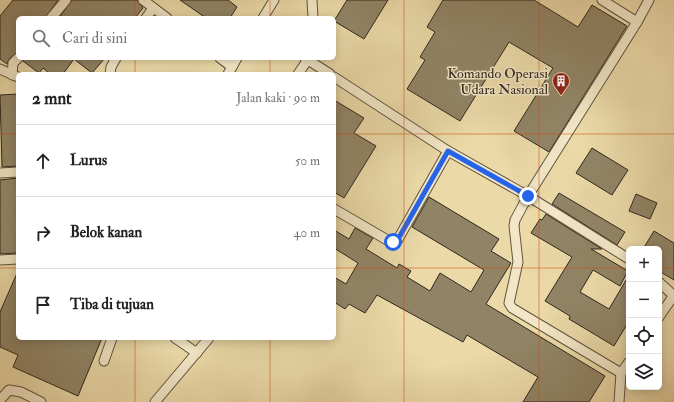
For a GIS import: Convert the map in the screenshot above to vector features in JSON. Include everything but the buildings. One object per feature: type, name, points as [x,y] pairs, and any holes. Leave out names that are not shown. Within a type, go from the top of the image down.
[{"type":"lane","points":[[53,16],[66,0]]},
{"type":"lane","points":[[143,0],[164,16]]},
{"type":"lane","points":[[264,16],[274,0]]},
{"type":"lane","points":[[312,0],[313,16]]},
{"type":"lane","points":[[602,0],[637,22]]},
{"type":"lane","points":[[621,374],[512,308],[510,303],[518,262],[514,226],[528,196],[637,22],[649,0]]},
{"type":"lane","points":[[147,16],[153,8]]},
{"type":"lane","points":[[15,76],[13,63],[16,60]]},
{"type":"lane","points":[[110,72],[115,60]]},
{"type":"lane","points":[[222,60],[230,70],[236,60]]},
{"type":"lane","points":[[299,72],[307,60]]},
{"type":"lane","points":[[309,60],[327,72]]},
{"type":"lane","points":[[0,69],[15,76]]},
{"type":"lane","points":[[336,78],[448,151],[528,196],[626,256]]},
{"type":"lane","points":[[336,210],[389,241],[397,241],[448,151]]},
{"type":"lane","points":[[0,173],[16,172]]},
{"type":"lane","points":[[0,260],[16,259]]},
{"type":"lane","points":[[662,285],[674,295],[662,313]]},
{"type":"lane","points":[[104,361],[111,340]]},
{"type":"lane","points":[[178,340],[197,352]]},
{"type":"lane","points":[[155,402],[207,340]]},
{"type":"lane","points":[[619,402],[621,374],[626,366]]},
{"type":"lane","points":[[0,400],[9,390],[14,390],[41,402]]},
{"type":"place","name":"Komando Operasi Udara Nasional","points":[[561,96]]},
{"type":"route","points":[[393,242],[397,241],[440,170],[448,151],[528,196]]}]
